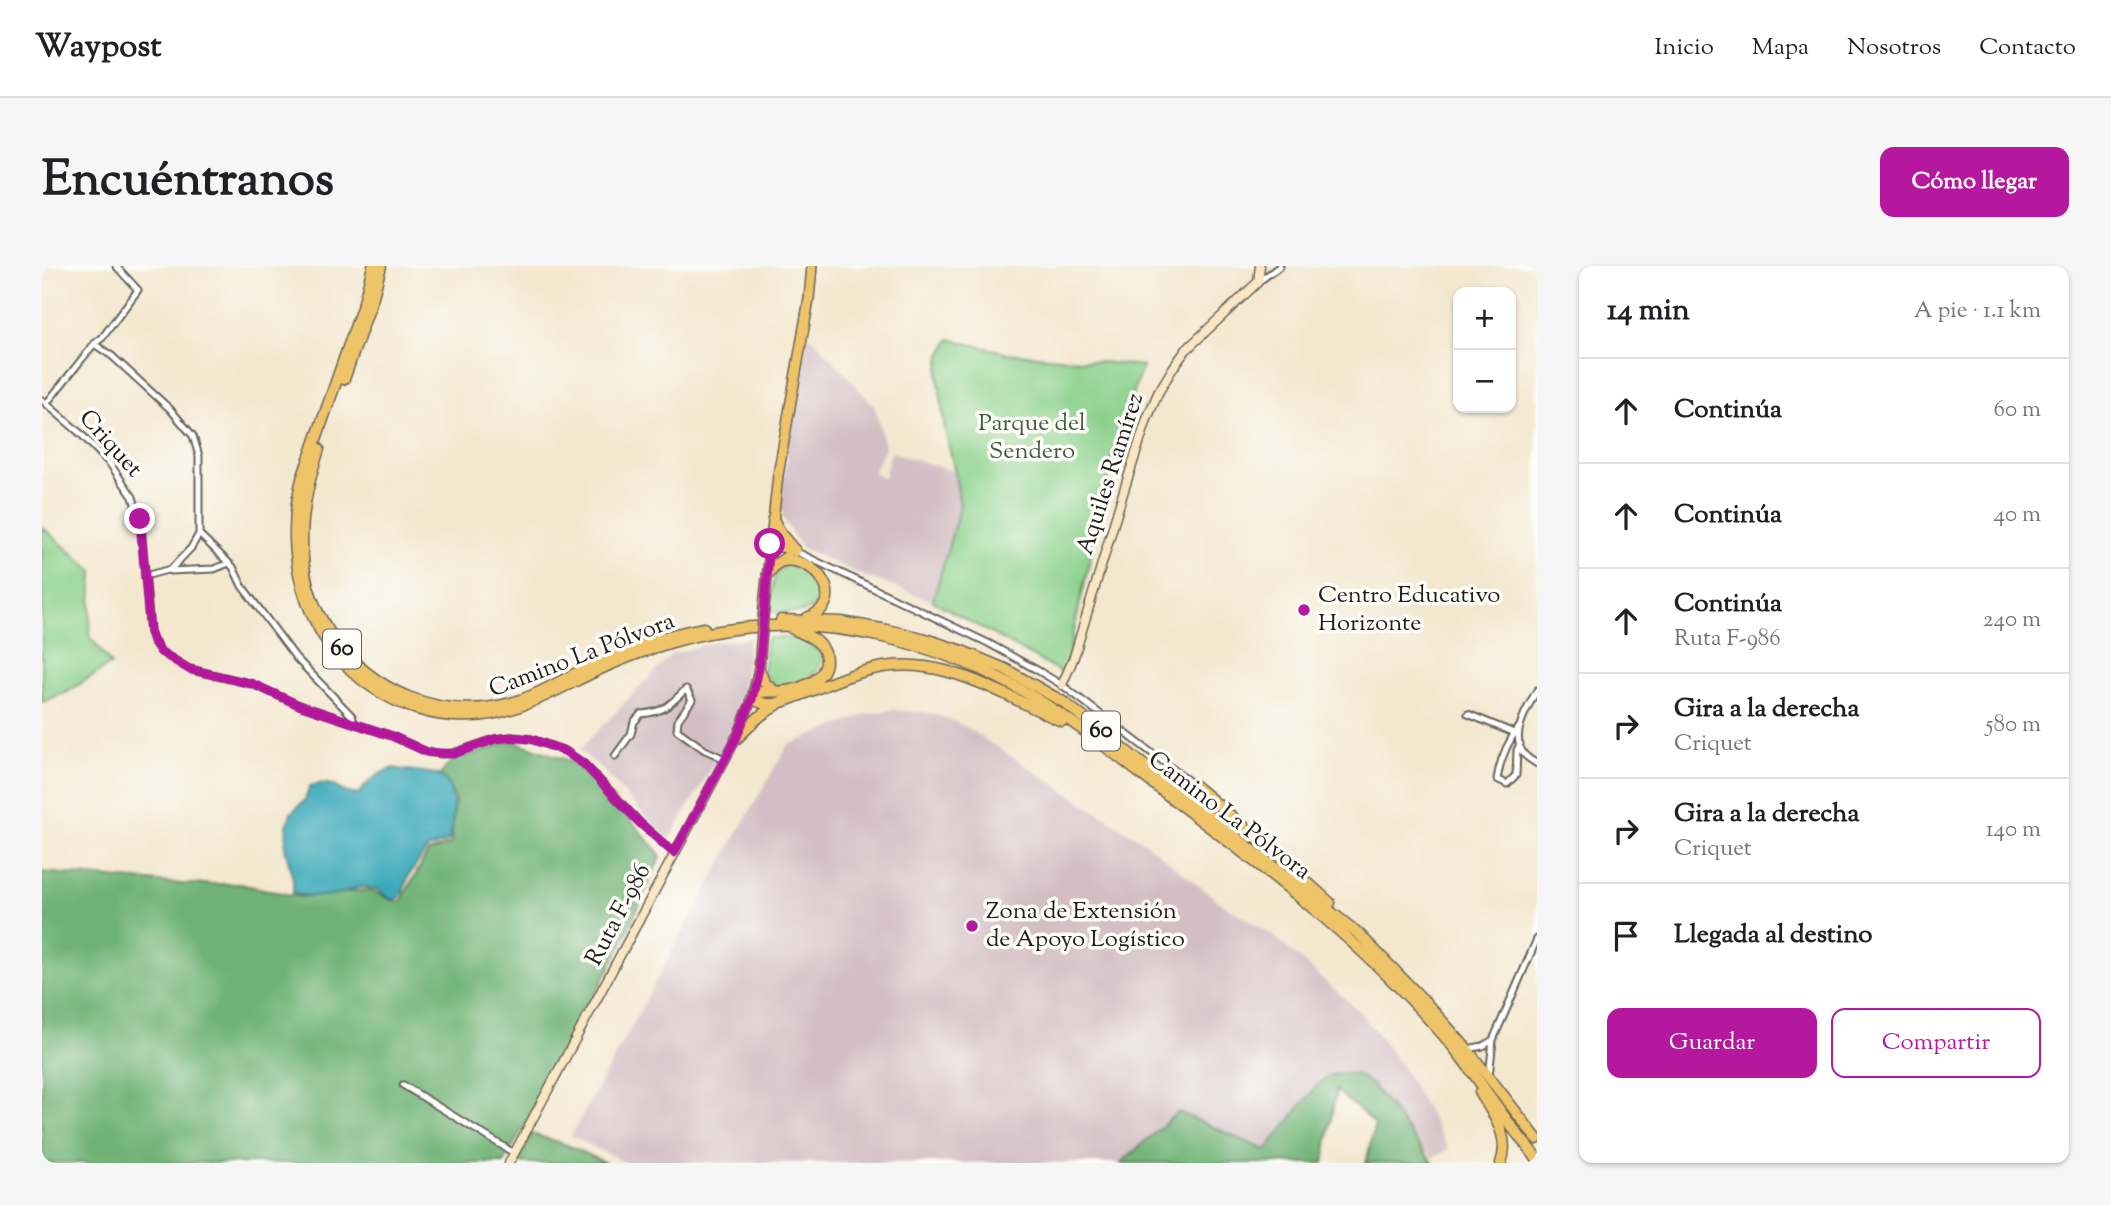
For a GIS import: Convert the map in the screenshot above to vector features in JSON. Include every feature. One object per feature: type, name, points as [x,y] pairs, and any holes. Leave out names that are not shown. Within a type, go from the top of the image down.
[{"type":"highway","name":"Camino La Pólvora","points":[[373,266],[364,302],[304,471],[294,530],[299,577],[311,614],[330,646],[360,677],[387,696],[414,708],[446,715],[480,715],[538,701],[607,666],[668,643],[737,628],[787,626],[863,633],[936,652],[975,667],[1011,684],[1079,728],[1327,919],[1489,1076],[1537,1139]]},
{"type":"highway","name":"Camino La Pólvora","points":[[380,266],[372,300],[310,475],[301,530],[303,567],[312,599],[332,636],[362,670],[392,691],[429,705],[459,709],[491,707],[536,694],[603,660],[656,640],[688,631],[741,622],[799,620],[861,625],[922,638],[984,660],[1025,679],[1065,703],[1359,934],[1426,1003],[1462,1050],[1515,1131],[1537,1158]]},
{"type":"highway","points":[[768,574],[772,567],[790,560],[792,554],[773,519]]},
{"type":"highway","points":[[770,544],[792,554],[820,574],[825,582],[827,592],[820,610],[799,620]]},
{"type":"highway","points":[[753,696],[764,690],[788,691],[803,685],[818,678],[825,667],[825,653],[821,645],[787,626]]},
{"type":"highway","points":[[753,696],[770,704],[863,671],[887,666],[923,666],[966,676],[1079,728]]},
{"type":"highway","points":[[759,669],[764,682],[773,690]]},
{"type":"highway","points":[[736,739],[760,716],[785,700]]},
{"type":"highway","points":[[1194,785],[1272,850],[1359,934]]},
{"type":"highway","points":[[1462,1050],[1502,1132],[1505,1148],[1501,1163]]},
{"type":"main road","name":"Ruta F-986","points":[[509,1163],[736,739],[753,696],[759,669],[770,544],[785,426],[809,299],[812,266]]},
{"type":"main road","points":[[1258,282],[1260,266]]},
{"type":"main road","name":"Aquiles Ramírez","points":[[1062,685],[1074,657],[1124,490],[1158,393],[1186,350],[1258,282]]},
{"type":"street","points":[[44,402],[102,338],[138,290],[116,266]]},
{"type":"street","points":[[1258,282],[1280,266]]},
{"type":"street","points":[[94,344],[112,356],[170,409],[192,436],[200,456],[199,534],[191,548],[167,572]]},
{"type":"street","name":"Criquet","points":[[44,402],[81,434],[130,491],[140,519],[150,632],[155,645],[165,655],[189,669],[253,684],[299,705],[434,753],[453,754],[495,739],[511,737],[531,739],[565,751],[584,764],[640,823],[674,853]]},
{"type":"street","points":[[199,534],[229,563],[242,586],[296,658],[352,716],[355,724]]},
{"type":"street","points":[[792,554],[988,643],[1062,685],[1194,785]]},
{"type":"street","points":[[145,576],[214,569],[229,563]]},
{"type":"street","points":[[615,756],[631,734],[634,722],[641,713],[666,709],[686,689],[692,700],[678,720],[677,730],[705,750],[725,759]]},
{"type":"street","points":[[1537,690],[1520,726],[1523,753],[1537,764]]},
{"type":"street","points":[[1468,714],[1514,733]]},
{"type":"street","points":[[1520,726],[1514,733],[1499,767],[1497,779],[1507,784],[1516,775],[1517,750],[1520,744]]},
{"type":"street","points":[[1489,1076],[1493,1040],[1537,939]]},
{"type":"street","points":[[1462,1050],[1483,1046],[1493,1040]]},
{"type":"street","points":[[403,1085],[513,1153]]},
{"type":"shaded area","points":[[811,336],[875,407],[885,447],[873,473],[884,478],[891,452],[955,472],[960,506],[933,601],[856,573],[802,548],[783,518],[780,495],[787,460],[787,440],[806,343]]},
{"type":"shaded area","points":[[750,638],[742,693],[729,734],[668,841],[603,770],[579,750],[672,654],[712,643]]},
{"type":"shaded area","name":"Zona de Extensión de Apoyo Logístico","points":[[890,710],[924,712],[967,728],[1147,844],[1218,901],[1275,937],[1360,1012],[1401,1065],[1449,1149],[1432,1158],[1373,1086],[1359,1075],[1346,1073],[1331,1075],[1319,1083],[1266,1150],[1178,1112],[1121,1163],[627,1163],[571,1136],[788,745],[867,714]]},
{"type":"green space","name":"Parque del Sendero","points":[[950,339],[1007,353],[1143,366],[1120,425],[1064,674],[933,601],[960,506],[945,430],[938,375],[941,355]]},
{"type":"green space","points":[[42,527],[93,571],[89,635],[111,664],[67,692],[42,702]]},
{"type":"green space","points":[[787,565],[810,576],[820,589],[818,603],[806,611],[771,612],[775,578],[781,568]]},
{"type":"green space","points":[[767,638],[792,638],[807,643],[819,653],[821,661],[818,668],[812,675],[792,685],[774,685],[763,672]]},
{"type":"green space","points":[[513,741],[576,763],[614,800],[661,856],[621,946],[504,1163],[42,1163],[42,872],[182,884],[240,884],[300,897],[369,890],[400,903],[428,852],[451,844],[455,797],[440,775],[452,760]]},
{"type":"green space","points":[[1331,1075],[1359,1075],[1373,1086],[1433,1163],[1366,1163],[1375,1124],[1336,1090],[1324,1163],[1121,1163],[1178,1112],[1266,1150],[1319,1083]]},
{"type":"green space","points":[[532,1134],[567,1145],[606,1163],[518,1163]]},
{"type":"water","points":[[394,768],[433,773],[445,779],[453,804],[449,841],[427,849],[409,875],[398,899],[392,900],[378,890],[368,887],[321,896],[293,893],[293,879],[285,848],[287,826],[291,813],[305,800],[310,786],[331,785],[351,794],[358,794],[374,778]]},
{"type":"place","name":"Centro Educativo Horizonte","points":[[1304,610]]},
{"type":"place","name":"Zona de Extensión de Apoyo Logístico","points":[[972,926]]},
{"type":"route","points":[[140,519],[150,632],[155,645],[165,655],[189,669],[253,684],[299,705],[392,736],[427,752],[453,754],[495,739],[511,737],[531,739],[565,751],[584,764],[640,823],[674,853],[736,739],[752,699],[759,669],[770,544]]}]
